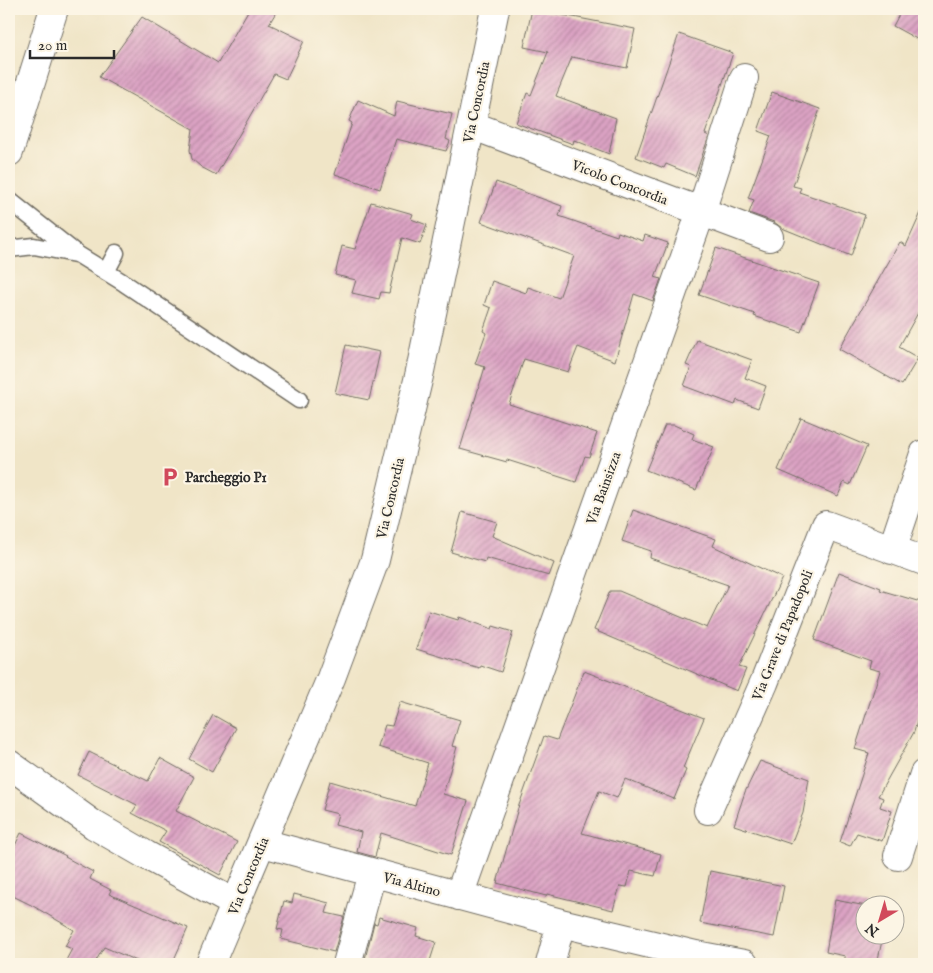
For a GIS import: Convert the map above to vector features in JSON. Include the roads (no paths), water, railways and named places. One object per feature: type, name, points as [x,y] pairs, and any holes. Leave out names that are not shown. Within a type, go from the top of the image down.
[{"type":"street","points":[[9,152],[54,9]]},
{"type":"street","name":"Via Concordia","points":[[210,964],[331,678],[376,560],[419,376],[495,9]]},
{"type":"street","name":"Via Bainsizza","points":[[459,896],[701,212],[744,78]]},
{"type":"street","name":"Vicolo Concordia","points":[[471,125],[769,237]]},
{"type":"street","points":[[892,550],[924,454]]},
{"type":"street","name":"Via Grave di Papadopoli","points":[[708,810],[764,683],[826,525],[924,561]]},
{"type":"street","points":[[9,764],[94,825],[236,904]]},
{"type":"street","points":[[898,856],[924,774]]},
{"type":"street","name":"Via Altino","points":[[262,843],[561,923],[696,955],[744,964]]},
{"type":"street","points":[[347,964],[372,873]]},
{"type":"street","points":[[550,964],[561,923]]},
{"type":"lane","points":[[9,200],[77,254],[299,400]]},
{"type":"lane","points":[[9,249],[34,246],[77,254]]},
{"type":"lane","points":[[106,272],[116,253]]},
{"type":"place","name":"Parcheggio P1","points":[[170,477]]}]
